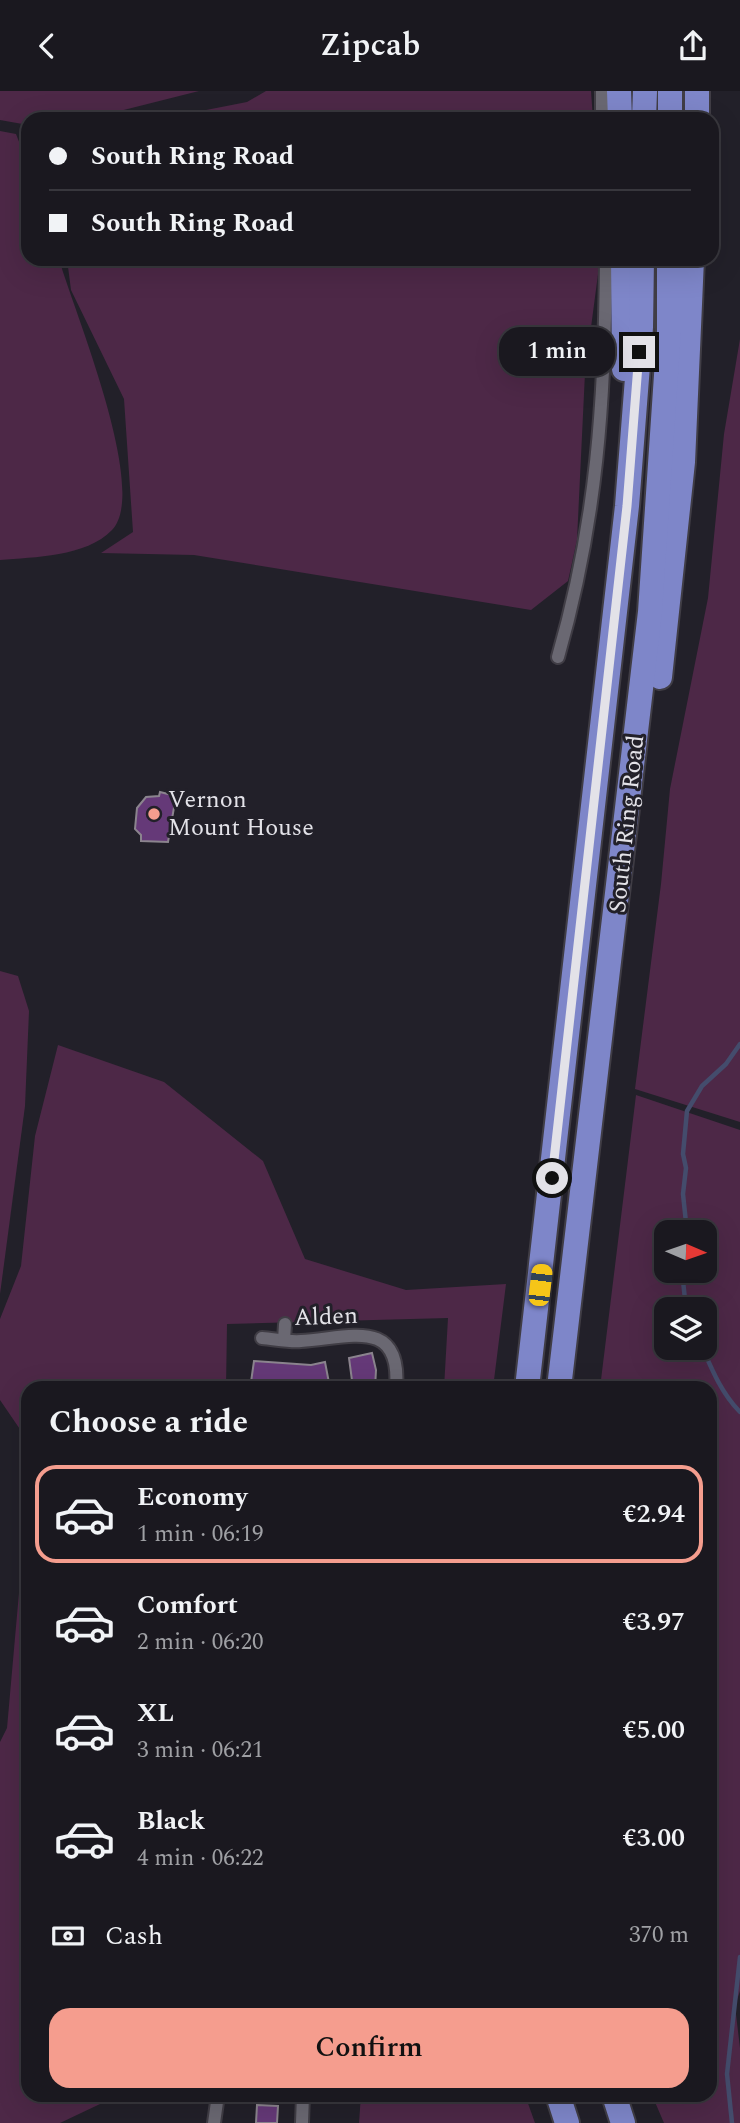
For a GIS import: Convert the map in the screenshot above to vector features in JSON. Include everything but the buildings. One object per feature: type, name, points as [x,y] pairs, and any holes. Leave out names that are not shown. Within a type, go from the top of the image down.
[{"type":"highway","points":[[619,91],[620,112]]},
{"type":"highway","points":[[644,112],[645,91]]},
{"type":"highway","points":[[670,91],[670,112]]},
{"type":"highway","points":[[697,91],[697,112]]},
{"type":"highway","points":[[623,266],[627,506]]},
{"type":"highway","name":"South Ring Road","points":[[528,1381],[627,506],[641,327],[642,266]]},
{"type":"highway","name":"South Ring Road","points":[[560,1381],[650,613],[669,331],[669,266]]},
{"type":"highway","points":[[669,331],[680,266]]},
{"type":"highway","points":[[617,907],[645,786],[665,639],[683,462],[692,266]]},
{"type":"highway","points":[[560,2102],[567,2123]]},
{"type":"highway","points":[[616,2102],[623,2123]]},
{"type":"street","points":[[602,91],[602,112]]},
{"type":"street","points":[[558,657],[584,552],[595,487],[605,380],[606,266]]},
{"type":"street","points":[[284,1340],[285,1324]]},
{"type":"street","name":"Alden","points":[[262,1338],[331,1338],[358,1333],[379,1339],[393,1354],[396,1381]]},
{"type":"street","points":[[214,2123],[217,2102]]},
{"type":"street","points":[[302,2123],[303,2102]]},
{"type":"shaded area","points":[[0,91],[199,91],[116,112],[21,112],[21,124],[0,120]]},
{"type":"shaded area","points":[[266,91],[591,91],[592,112],[196,112],[247,102]]},
{"type":"shaded area","points":[[0,131],[16,134],[21,147],[21,266],[61,266],[105,399],[116,440],[122,478],[121,509],[112,530],[101,539],[74,551],[0,560]]},
{"type":"shaded area","points":[[68,266],[599,266],[585,373],[577,540],[568,581],[531,610],[194,555],[101,553],[133,532],[124,399],[71,290]]},
{"type":"shaded area","points":[[740,339],[740,1122],[635,1089],[670,789],[708,598],[724,434]]},
{"type":"shaded area","points":[[0,971],[18,976],[29,1011],[25,1106],[0,1294]]},
{"type":"shaded area","points":[[58,1045],[164,1082],[263,1161],[305,1259],[406,1290],[506,1284],[494,1381],[444,1381],[448,1318],[227,1324],[226,1381],[21,1381],[21,1431],[0,1400],[0,1319],[21,1266],[35,1136]]},
{"type":"shaded area","points":[[636,1095],[740,1130],[740,1991],[735,2006],[740,2048],[740,2123],[664,2123],[655,2102],[717,2102],[717,1381],[601,1381]]},
{"type":"shaded area","points":[[21,1570],[21,2102],[104,2102],[60,2123],[0,2123],[0,1742],[7,1728]]},
{"type":"shaded area","points":[[360,2102],[528,2102],[535,2123],[359,2123]]},
{"type":"waterway","points":[[686,1220],[683,1194],[686,1168],[683,1154],[687,1111],[702,1086],[726,1064],[740,1044]]},
{"type":"waterway","points":[[683,1283],[685,1297]]},
{"type":"waterway","points":[[708,1360],[723,1390],[740,1412]]},
{"type":"waterway","points":[[732,2123],[727,2074],[740,1957]]},
{"type":"place","name":"Vernon Mount House","points":[[154,814]]},
{"type":"route","points":[[552,1178],[627,506],[639,352]]}]
